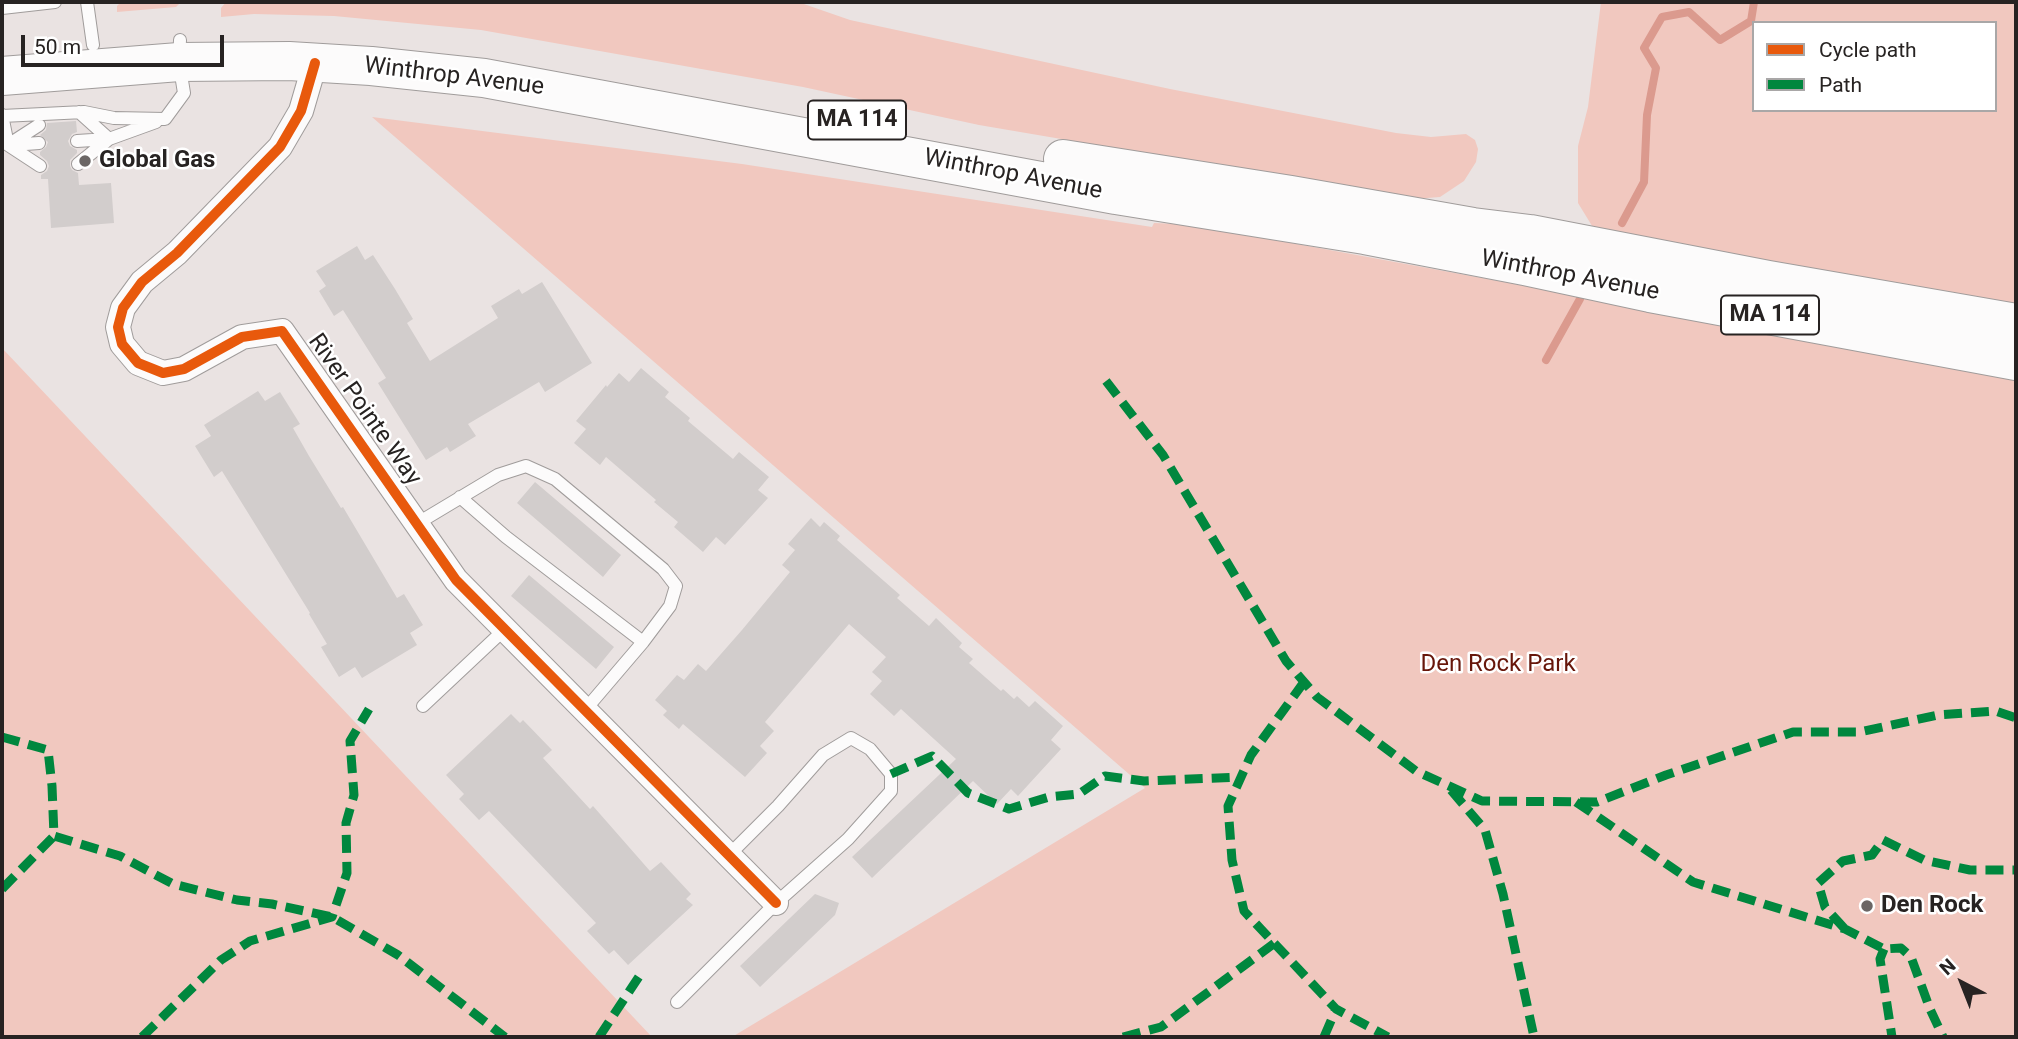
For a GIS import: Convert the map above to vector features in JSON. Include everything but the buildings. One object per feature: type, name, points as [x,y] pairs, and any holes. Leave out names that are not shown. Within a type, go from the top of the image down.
[{"type":"highway","name":"Winthrop Avenue","points":[[2,53],[93,57],[179,51],[424,46],[535,63],[1074,161],[1530,234],[1768,280],[2016,323]]},
{"type":"highway","name":"Winthrop Avenue","points":[[317,50],[425,71],[557,90],[1116,195],[1365,236],[1650,293],[2016,361]]},
{"type":"highway","name":"Winthrop Avenue","points":[[2,76],[93,57]]},
{"type":"street","name":"River Pointe Way","points":[[317,50],[301,110],[280,147],[177,253],[142,282],[123,308],[118,327],[122,344],[138,363],[163,373],[184,369],[242,337],[282,331],[456,580],[775,904]]},
{"type":"lane","points":[[2,8],[55,2]]},
{"type":"lane","points":[[87,2],[93,57]]},
{"type":"lane","points":[[77,141],[108,139],[164,119],[184,93],[179,51]]},
{"type":"lane","points":[[40,166],[8,145],[2,115],[164,119]]},
{"type":"lane","points":[[77,118],[93,126],[108,139]]},
{"type":"lane","points":[[8,145],[39,125]]},
{"type":"lane","points":[[78,164],[108,139]]},
{"type":"lane","points":[[8,145],[39,143]]},
{"type":"lane","points":[[418,523],[498,475],[526,466],[555,479],[663,569],[676,586],[670,606],[585,710]]},
{"type":"lane","points":[[460,497],[506,537],[643,642]]},
{"type":"lane","points":[[423,706],[505,629]]},
{"type":"lane","points":[[677,1002],[775,904],[848,839],[891,791],[891,774],[870,749],[851,738],[823,755],[778,806],[728,856]]},
{"type":"green space","points":[[121,2],[181,2],[176,7],[117,12],[117,6]]},
{"type":"green space","points":[[226,2],[798,2],[850,20],[1170,89],[1396,133],[1431,137],[1466,134],[1475,140],[1478,149],[1476,162],[1464,181],[1440,197],[1414,199],[979,125],[803,87],[481,30],[334,16],[254,14],[221,17],[221,8]]},
{"type":"green space","points":[[1601,2],[2016,2],[2016,308],[1597,234],[1578,203],[1578,146],[1588,107]]},
{"type":"green space","name":"Den Rock Park","points":[[372,117],[742,164],[1152,227],[1154,223],[1178,224],[1237,233],[2016,376],[2016,1037],[732,1037],[1145,788]]},
{"type":"green space","points":[[2,348],[652,1037],[2,1037]]},
{"type":"waterway","points":[[1622,223],[1644,182],[1647,115],[1656,68],[1644,48],[1662,17],[1689,12],[1720,40],[1751,21],[1754,2]]},
{"type":"waterway","points":[[1546,360],[1580,299]]},
{"type":"marked path","points":[[1106,381],[1163,455],[1286,661],[1317,697],[1416,771],[1482,801],[1597,802],[1666,775],[1793,732],[1860,732],[1938,715],[1996,711],[2016,718]]},
{"type":"marked path","points":[[1304,682],[1251,755],[1228,806],[1232,860],[1244,911],[1336,1009],[1388,1037]]},
{"type":"marked path","points":[[142,1037],[221,960],[250,941],[332,917],[347,873],[346,823],[354,795],[350,741],[369,709]]},
{"type":"marked path","points":[[2,737],[48,750],[54,836],[120,856],[173,884],[237,900],[272,904],[332,917],[398,955],[505,1037]]},
{"type":"marked path","points":[[891,774],[932,756],[968,793],[1009,809],[1049,797],[1079,794],[1105,776],[1144,781],[1242,777]]},
{"type":"marked path","points":[[1451,790],[1485,830],[1503,894],[1534,1037]]},
{"type":"marked path","points":[[1576,802],[1693,882],[1845,929],[1884,949],[1901,948],[1911,957],[1943,1037]]},
{"type":"marked path","points":[[2,889],[54,836]]},
{"type":"marked path","points":[[1844,928],[1825,907],[1818,883],[1843,861],[1872,855],[1883,840],[1924,860],[1970,870],[2016,870]]},
{"type":"marked path","points":[[1123,1037],[1161,1027],[1276,942]]},
{"type":"marked path","points":[[1884,949],[1880,959],[1892,1037]]},
{"type":"marked path","points":[[599,1037],[640,975]]},
{"type":"marked path","points":[[1324,1037],[1336,1009]]},
{"type":"cycle path","points":[[315,63],[301,111],[280,147],[177,253],[142,282],[123,308],[118,327],[122,344],[138,363],[163,373],[184,369],[242,337],[282,331],[456,580],[776,903]]},
{"type":"place","name":"Global Gas","points":[[85,161]]},
{"type":"place","name":"Den Rock","points":[[1867,906]]}]
